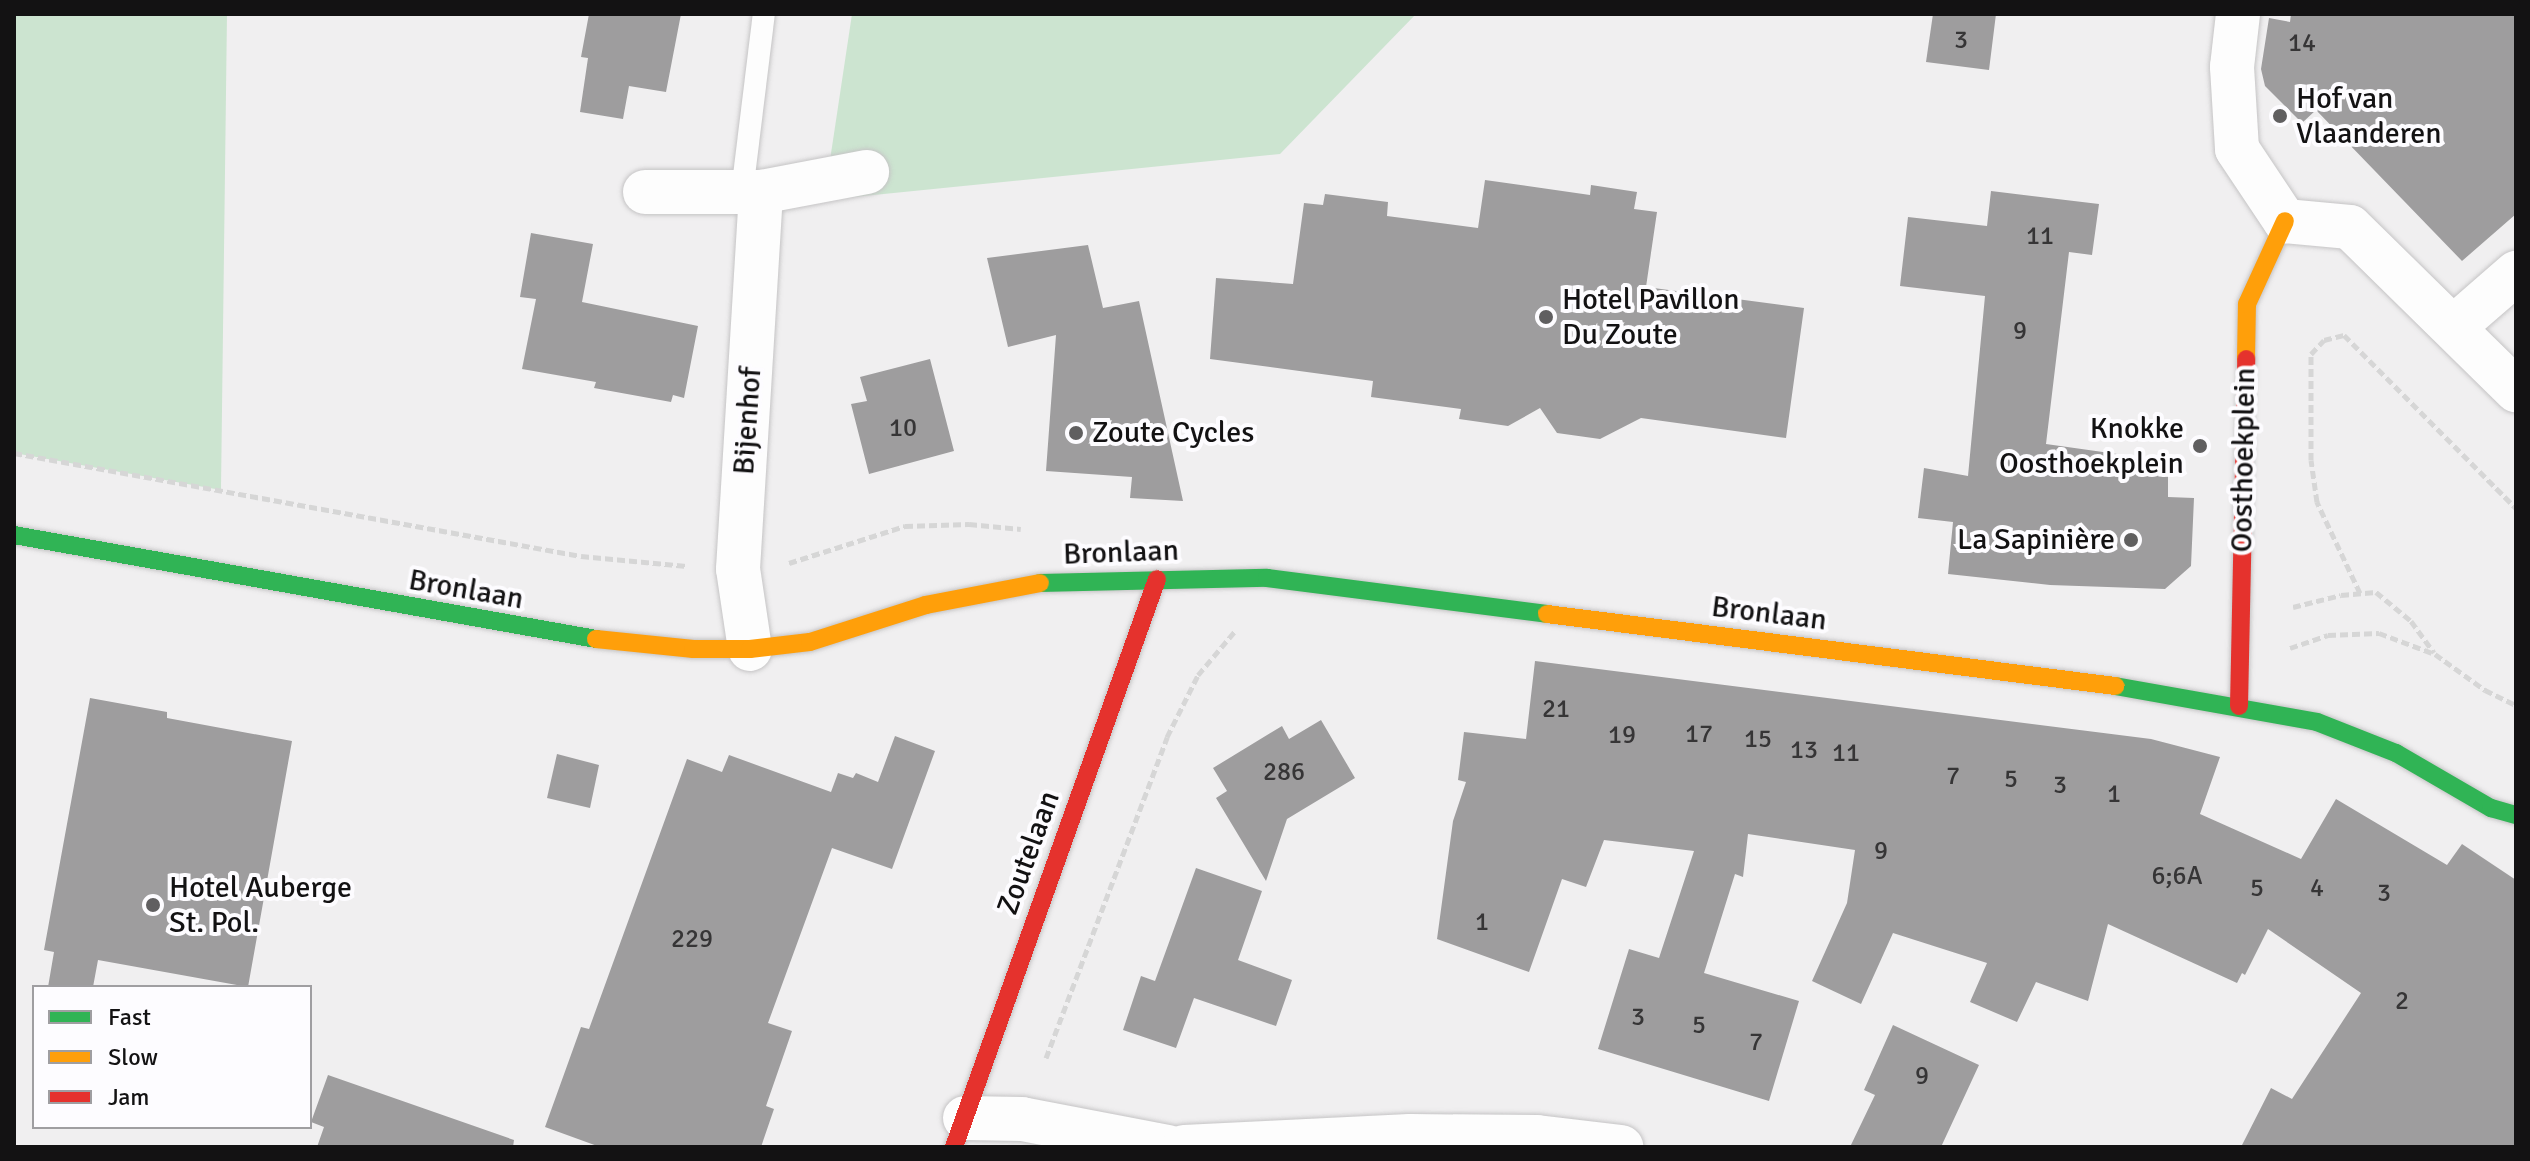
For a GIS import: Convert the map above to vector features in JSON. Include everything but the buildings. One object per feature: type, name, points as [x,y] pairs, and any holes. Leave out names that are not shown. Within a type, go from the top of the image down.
[{"type":"street","points":[[2238,14],[2232,67],[2237,149],[2285,221],[2350,227],[2455,326],[2516,390]]},
{"type":"street","points":[[645,192],[752,192],[867,172]]},
{"type":"street","name":"Bijenhof","points":[[750,649],[738,569],[759,267],[752,192]]},
{"type":"street","name":"Oosthoekplein","points":[[2239,706],[2247,304],[2285,221]]},
{"type":"street","points":[[2455,326],[2516,273]]},
{"type":"street","name":"Bronlaan","points":[[14,535],[570,637],[693,649],[750,649],[810,642],[926,605],[1028,583],[1250,578],[2089,683],[2239,706]]},
{"type":"street","name":"Zoutelaan","points":[[960,1132],[1157,579]]},
{"type":"street","points":[[2239,706],[2317,722],[2396,753],[2491,808],[2516,815]]},
{"type":"street","points":[[960,1132],[1022,1119],[1168,1147]]},
{"type":"street","points":[[1184,1147],[1410,1136],[1537,1137],[1621,1147]]},
{"type":"lane","points":[[752,192],[764,14]]},
{"type":"path","points":[[2360,593],[2317,502],[2311,460],[2311,354],[2324,340],[2344,335],[2516,508]]},
{"type":"path","points":[[14,453],[581,556],[738,569],[796,562],[905,526],[969,524],[1029,530]]},
{"type":"path","points":[[1022,1119],[1167,737],[1198,675],[1245,619],[1250,578]]},
{"type":"path","points":[[2241,613],[2376,592],[2411,621],[2435,654],[2485,690],[2516,705]]},
{"type":"green space","points":[[14,14],[227,14],[221,490],[14,453]]},
{"type":"green space","points":[[852,14],[1416,14],[1280,154],[824,200]]},
{"type":"traffic: fast","points":[[14,535],[596,639]]},
{"type":"traffic: fast","points":[[1040,583],[1267,578],[1547,614]]},
{"type":"traffic: fast","points":[[2115,686],[2317,722],[2396,753],[2491,808],[2516,815]]},
{"type":"traffic: slow","points":[[2246,359],[2247,304],[2285,221]]},
{"type":"traffic: slow","points":[[596,639],[693,649],[750,649],[810,642],[926,605],[1040,583]]},
{"type":"traffic: slow","points":[[1547,614],[2115,686]]},
{"type":"traffic: jam","points":[[2239,706],[2246,359]]},
{"type":"traffic: jam","points":[[954,1147],[1157,579]]},
{"type":"place","name":"Hof van Vlaanderen","points":[[2280,116]]},
{"type":"place","name":"Hotel Pavillon Du Zoute","points":[[1546,317]]},
{"type":"place","name":"Zoute Cycles","points":[[1076,433]]},
{"type":"place","name":"Knokke Oosthoekplein","points":[[2200,446]]},
{"type":"place","name":"La Sapinière","points":[[2131,540]]},
{"type":"place","name":"Hotel Auberge St. Pol.","points":[[153,905]]}]
